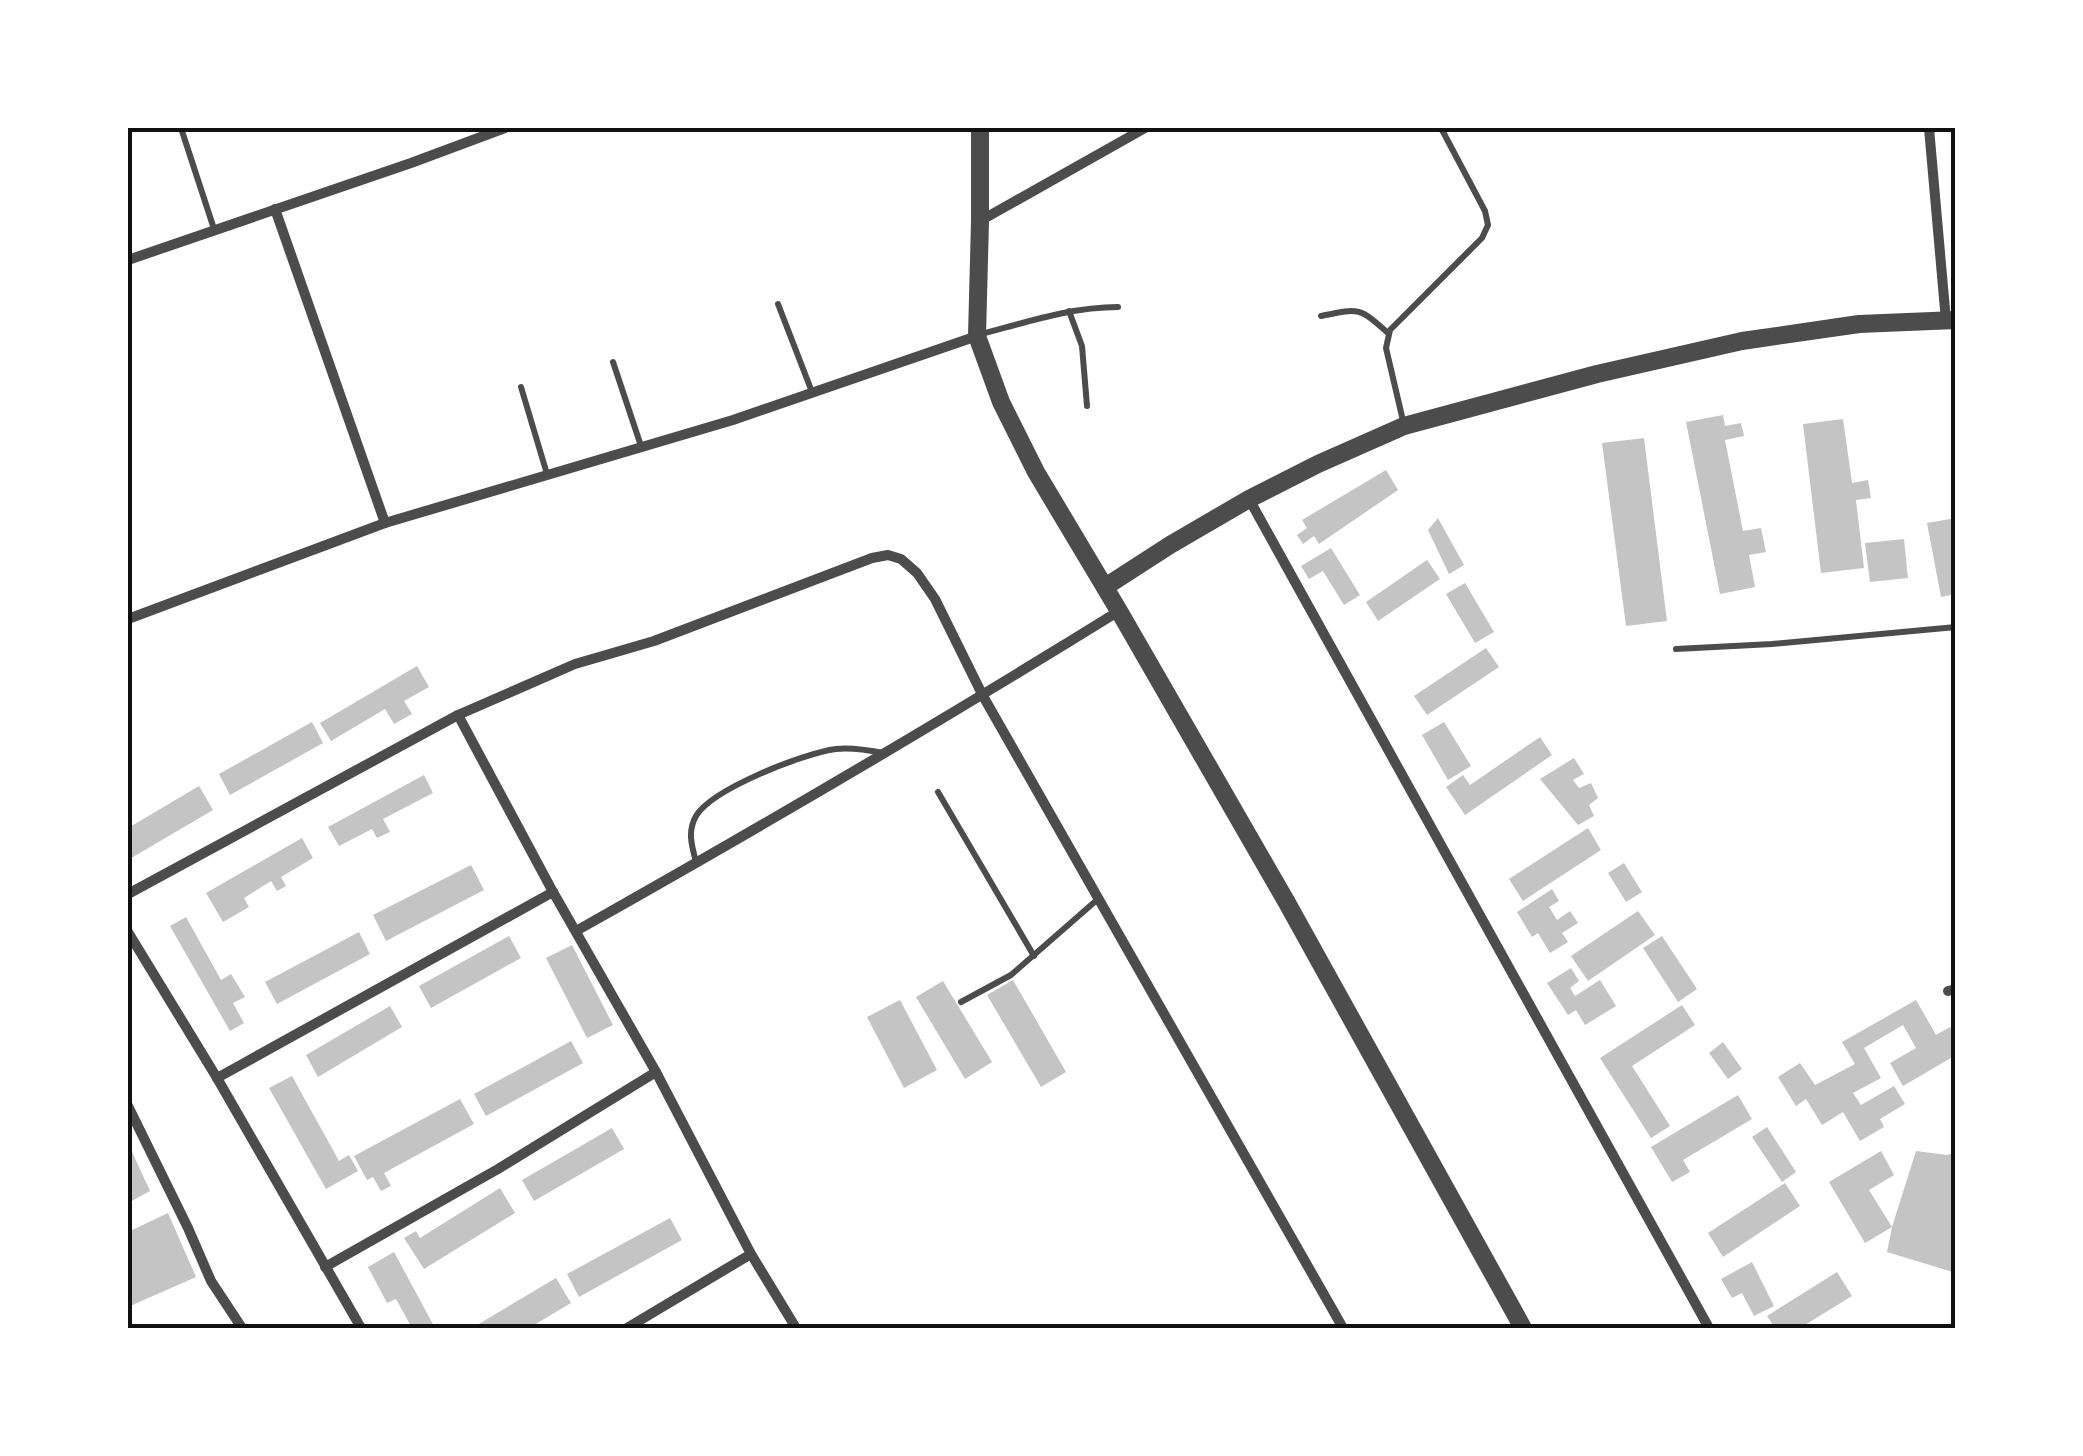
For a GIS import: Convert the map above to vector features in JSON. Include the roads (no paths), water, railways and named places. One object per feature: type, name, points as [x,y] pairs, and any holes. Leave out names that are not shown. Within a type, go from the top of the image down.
[{"type":"street","points":[[128,260],[505,128]]},
{"type":"street","points":[[980,128],[977,336],[1001,402],[1036,472],[1304,934],[1523,1328]]},
{"type":"street","points":[[980,221],[1145,128]]},
{"type":"street","points":[[1104,587],[1250,498],[1404,426],[1742,340],[1859,324],[1950,321],[1929,128]]},
{"type":"street","points":[[275,209],[385,523]]},
{"type":"street","points":[[128,618],[385,523],[732,420],[977,336]]},
{"type":"street","points":[[1250,498],[1708,1328]]},
{"type":"street","points":[[128,894],[458,715],[576,664],[654,641],[832,572],[888,555],[902,560],[917,573],[935,599],[983,696],[1342,1328]]},
{"type":"street","points":[[576,931],[983,696],[1119,611]]},
{"type":"street","points":[[458,715],[552,892],[656,1072],[751,1254],[796,1328]]},
{"type":"street","points":[[217,1078],[552,892]]},
{"type":"street","points":[[128,932],[361,1328]]},
{"type":"street","points":[[325,1267],[498,1169],[656,1072]]},
{"type":"street","points":[[128,1106],[210,1280],[242,1328]]},
{"type":"street","points":[[627,1328],[751,1254]]},
{"type":"lane","points":[[180,128],[214,230]]},
{"type":"lane","points":[[1404,426],[1386,348],[1388,334],[1488,228],[1484,211],[1442,128]]},
{"type":"lane","points":[[778,304],[812,393]]},
{"type":"lane","points":[[977,336],[1069,311],[1118,306]]},
{"type":"lane","points":[[1069,311],[1082,346],[1087,406]]},
{"type":"lane","points":[[1321,316],[1360,311],[1388,334]]},
{"type":"lane","points":[[614,362],[642,447]]},
{"type":"lane","points":[[521,387],[548,475]]},
{"type":"lane","points":[[1676,650],[1956,626]]},
{"type":"lane","points":[[696,863],[690,834],[694,819],[718,795],[802,758],[836,749],[885,753]]},
{"type":"lane","points":[[938,792],[1034,956]]},
{"type":"lane","points":[[961,1002],[1010,975],[1099,898]]},
{"type":"lane","points":[[1907,1328],[1922,1328]]}]
